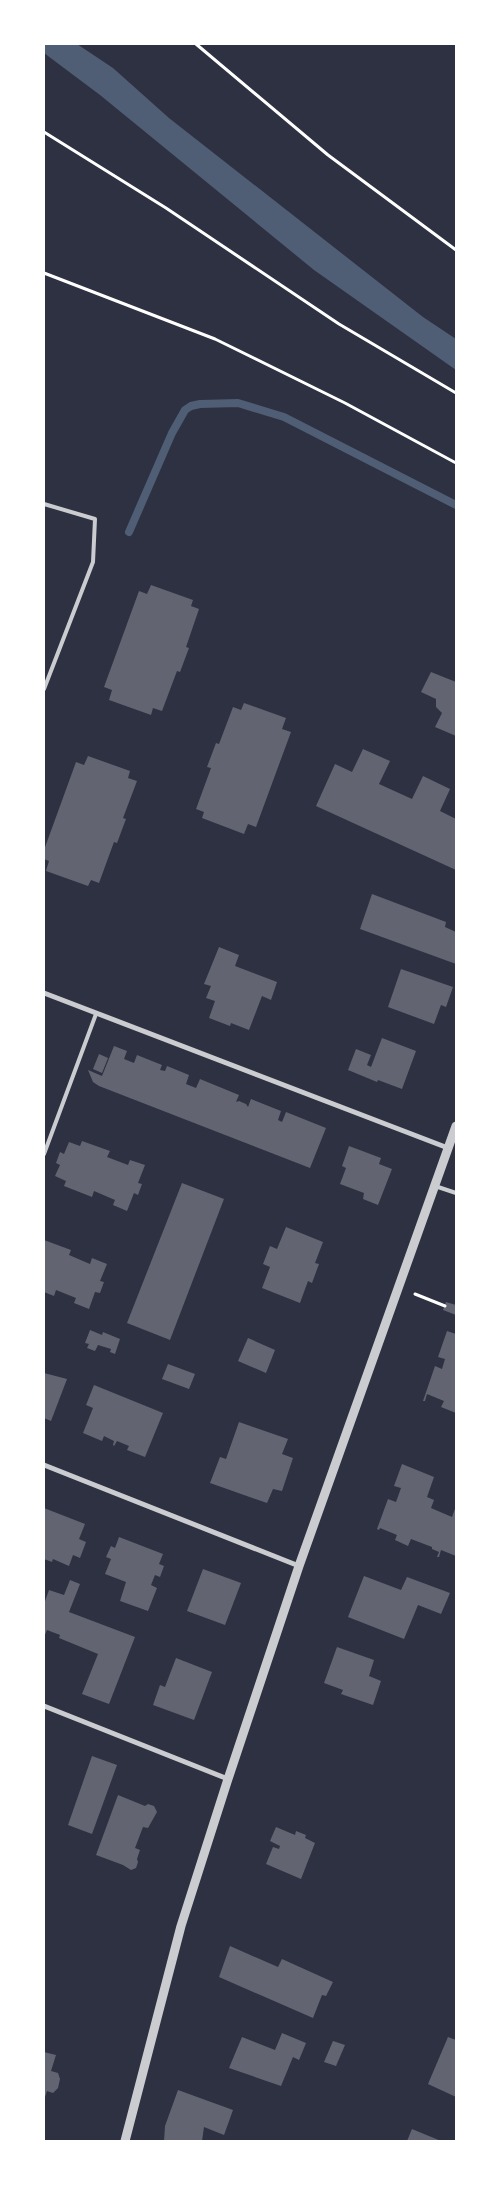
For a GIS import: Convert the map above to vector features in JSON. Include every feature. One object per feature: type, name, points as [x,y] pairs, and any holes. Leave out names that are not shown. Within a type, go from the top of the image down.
[{"type":"street","points":[[44,993],[448,1148]]},
{"type":"street","points":[[125,2141],[181,1926],[228,1779],[299,1566],[456,1126]]},
{"type":"street","points":[[44,1465],[299,1566]]},
{"type":"street","points":[[44,1706],[228,1779]]},
{"type":"lane","points":[[44,504],[95,519],[92,562],[44,689]]},
{"type":"lane","points":[[44,1154],[96,1014]]},
{"type":"lane","points":[[435,1186],[456,1193]]},
{"type":"path","points":[[196,44],[328,155],[456,250]]},
{"type":"path","points":[[44,132],[166,208],[339,324],[456,393]]},
{"type":"path","points":[[44,273],[127,303],[215,339],[345,403],[456,464]]},
{"type":"path","points":[[412,1292],[417,1296],[445,1306]]},
{"type":"water","points":[[44,44],[77,44],[113,68],[169,118],[423,317],[456,339],[456,370],[314,270],[100,95],[44,53]]},
{"type":"building","points":[[151,585],[193,600],[191,606],[199,609],[186,647],[189,648],[180,672],[177,671],[162,711],[153,708],[151,715],[109,700],[112,690],[104,687],[139,591],[147,594]]},
{"type":"building","points":[[431,672],[456,682],[456,736],[435,727],[442,713],[436,707],[436,699],[421,692]]},
{"type":"building","points":[[244,703],[286,718],[282,729],[291,732],[256,827],[248,824],[244,834],[202,818],[204,812],[196,809],[211,768],[207,767],[216,743],[219,744],[233,707],[241,710]]},
{"type":"building","points":[[363,749],[390,761],[379,784],[412,799],[423,776],[450,789],[440,811],[456,819],[456,870],[316,806],[335,764],[352,772]]},
{"type":"building","points":[[88,756],[130,771],[128,778],[137,781],[123,818],[126,819],[117,843],[114,842],[99,883],[91,880],[88,886],[46,871],[49,861],[44,859],[44,850],[76,762],[84,765]]},
{"type":"building","points":[[372,894],[446,922],[445,927],[456,932],[456,964],[360,929]]},
{"type":"building","points":[[219,947],[239,955],[235,966],[277,982],[271,1000],[262,996],[249,1030],[231,1023],[230,1026],[209,1018],[215,1001],[206,998],[211,986],[204,984]]},
{"type":"building","points":[[401,969],[453,987],[446,1007],[441,1005],[434,1024],[388,1007]]},
{"type":"building","points":[[382,1038],[416,1051],[402,1089],[378,1080],[377,1082],[348,1070],[356,1049],[371,1055],[367,1065],[371,1067]]},
{"type":"building","points":[[114,1046],[127,1051],[124,1059],[134,1063],[137,1055],[162,1065],[160,1070],[165,1071],[167,1066],[189,1075],[186,1084],[196,1088],[200,1079],[239,1095],[236,1102],[239,1101],[248,1107],[251,1099],[281,1111],[278,1120],[282,1122],[286,1112],[326,1128],[310,1168],[99,1086],[93,1082],[88,1070],[102,1076]]},
{"type":"building","points":[[99,1054],[108,1058],[102,1073],[93,1069]]},
{"type":"building","points":[[82,1141],[110,1151],[107,1157],[128,1165],[130,1160],[145,1165],[138,1183],[142,1184],[138,1195],[134,1193],[127,1211],[113,1205],[115,1200],[94,1191],[92,1197],[64,1186],[66,1181],[55,1176],[60,1165],[56,1163],[60,1152],[64,1154],[69,1142],[80,1146]]},
{"type":"building","points":[[349,1146],[381,1158],[379,1164],[392,1169],[378,1205],[363,1199],[364,1193],[340,1184],[346,1168],[342,1166]]},
{"type":"building","points":[[182,1183],[224,1199],[170,1340],[127,1323]]},
{"type":"building","points":[[286,1227],[323,1242],[315,1263],[319,1264],[312,1283],[308,1281],[300,1303],[262,1288],[270,1267],[263,1264],[270,1246],[277,1249]]},
{"type":"building","points":[[44,1240],[71,1250],[69,1255],[90,1264],[92,1258],[107,1264],[100,1281],[104,1282],[100,1293],[95,1292],[89,1309],[74,1303],[76,1298],[56,1290],[54,1296],[44,1292]]},
{"type":"building","points":[[446,1302],[456,1305],[456,1315],[443,1310]]},
{"type":"building","points":[[90,1330],[102,1335],[103,1332],[120,1339],[115,1354],[110,1352],[111,1349],[98,1345],[95,1351],[87,1348],[89,1344],[85,1343]]},
{"type":"building","points":[[447,1331],[456,1334],[456,1413],[441,1407],[444,1401],[427,1394],[425,1401],[423,1401],[435,1366],[442,1369],[445,1359],[438,1357]]},
{"type":"building","points":[[248,1338],[275,1350],[266,1373],[238,1361]]},
{"type":"building","points":[[168,1364],[195,1374],[189,1389],[162,1379]]},
{"type":"building","points":[[44,1373],[67,1379],[51,1421],[44,1418]]},
{"type":"building","points":[[94,1385],[163,1413],[145,1457],[127,1450],[129,1446],[117,1441],[114,1446],[114,1441],[104,1436],[102,1441],[83,1433],[93,1408],[86,1405]]},
{"type":"building","points":[[239,1422],[288,1439],[282,1454],[293,1458],[282,1491],[273,1489],[267,1503],[210,1483],[220,1457],[226,1459]]},
{"type":"building","points":[[402,1464],[434,1477],[427,1497],[434,1500],[431,1508],[452,1517],[456,1506],[456,1556],[441,1550],[439,1557],[437,1557],[439,1552],[432,1549],[432,1547],[411,1539],[408,1546],[395,1540],[397,1535],[380,1528],[379,1530],[377,1529],[388,1499],[396,1502],[401,1488],[394,1486]]},
{"type":"building","points":[[44,1508],[85,1524],[79,1539],[86,1542],[80,1558],[73,1555],[69,1566],[53,1559],[52,1562],[44,1559]]},
{"type":"building","points":[[119,1537],[163,1554],[159,1564],[164,1566],[160,1577],[155,1575],[151,1585],[157,1588],[148,1611],[120,1601],[126,1582],[105,1574],[111,1559],[106,1557],[111,1546],[115,1548]]},
{"type":"building","points":[[203,1569],[241,1583],[225,1625],[187,1611]]},
{"type":"building","points":[[364,1576],[401,1590],[407,1577],[450,1593],[441,1614],[418,1605],[404,1639],[348,1617]]},
{"type":"building","points":[[70,1580],[80,1584],[69,1612],[135,1637],[109,1704],[82,1694],[98,1654],[59,1638],[60,1635],[47,1630],[44,1637],[44,1604],[49,1590],[64,1595]]},
{"type":"building","points":[[337,1647],[374,1660],[369,1676],[381,1681],[373,1705],[341,1694],[343,1690],[324,1683]]},
{"type":"building","points":[[176,1658],[212,1672],[194,1720],[153,1705],[160,1685],[165,1687]]},
{"type":"building","points":[[92,1756],[117,1765],[92,1834],[68,1825]]},
{"type":"building","points":[[118,1795],[145,1806],[148,1804],[154,1806],[157,1812],[148,1828],[143,1827],[135,1848],[140,1850],[138,1862],[136,1868],[131,1870],[96,1855]]},
{"type":"building","points":[[276,1827],[295,1835],[296,1831],[306,1835],[305,1838],[315,1843],[301,1879],[266,1864],[273,1847],[279,1849],[280,1846],[270,1841]]},
{"type":"building","points":[[230,1946],[278,1967],[282,1959],[333,1982],[326,1996],[322,1995],[313,2018],[219,1977]]},
{"type":"building","points":[[282,2033],[306,2043],[299,2060],[293,2057],[281,2086],[229,2068],[242,2037],[275,2050]]},
{"type":"building","points":[[448,2037],[456,2040],[456,2097],[428,2084]]},
{"type":"building","points":[[333,2041],[345,2045],[336,2066],[324,2062]]},
{"type":"building","points":[[44,2052],[56,2055],[51,2071],[58,2073],[60,2079],[58,2088],[53,2093],[47,2091],[44,2100]]},
{"type":"building","points":[[178,2090],[233,2110],[224,2135],[204,2127],[202,2141],[164,2141],[165,2126]]},
{"type":"building","points":[[412,2129],[441,2141],[407,2141]]},
{"type":"waterway","points":[[129,532],[172,433],[185,410],[200,404],[238,403],[284,417],[456,505]]}]
